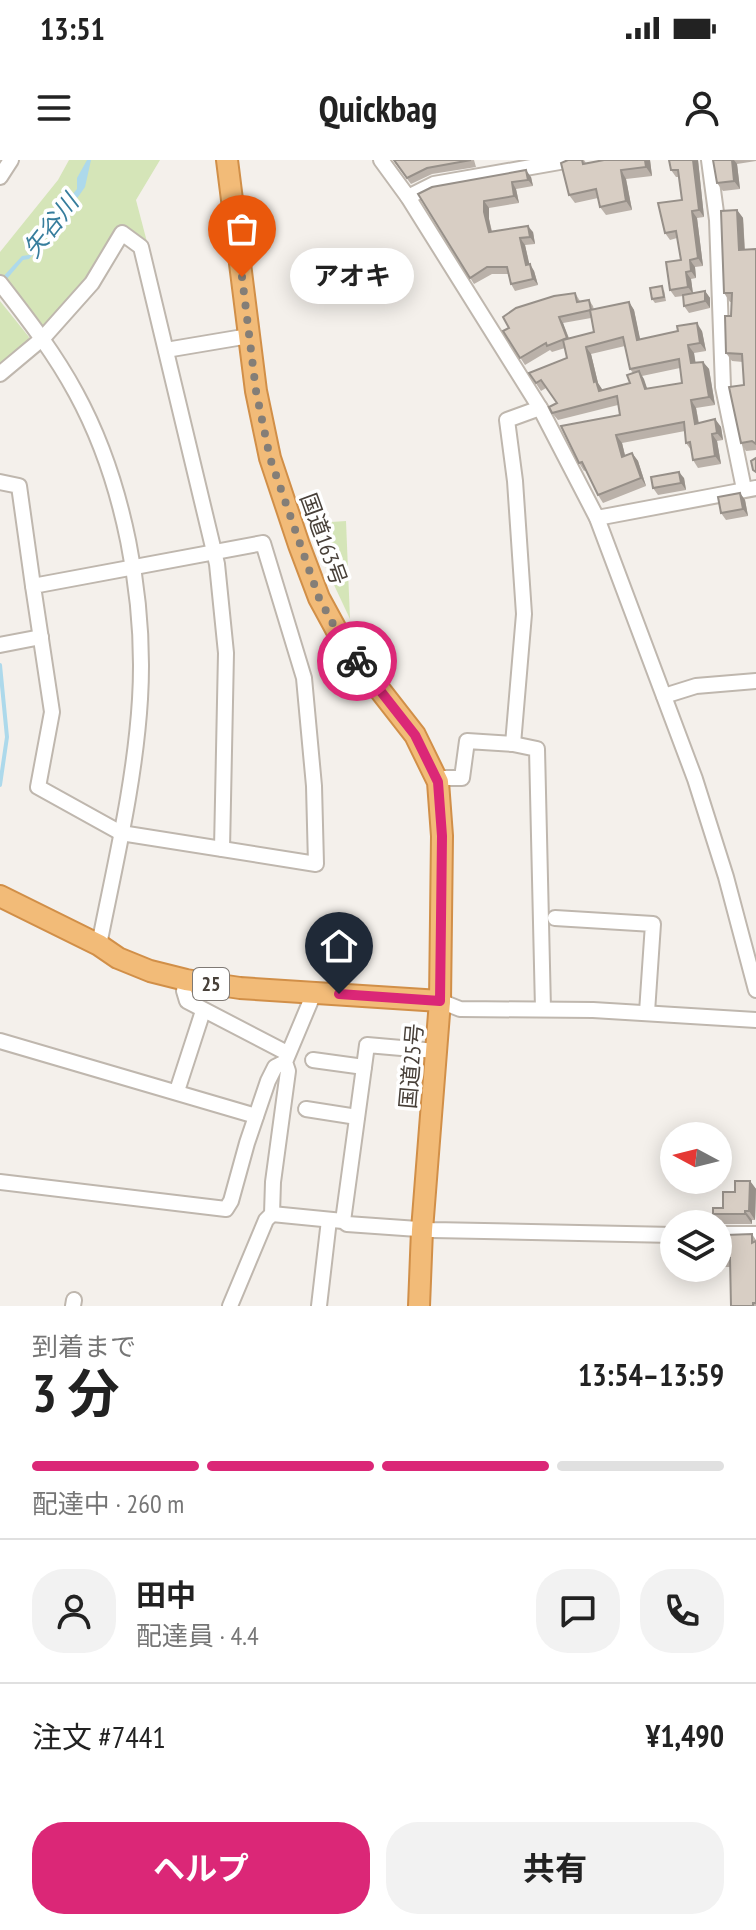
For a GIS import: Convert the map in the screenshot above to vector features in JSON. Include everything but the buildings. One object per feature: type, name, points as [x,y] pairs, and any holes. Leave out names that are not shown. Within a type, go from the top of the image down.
[{"type":"highway","name":"国道163号","points":[[227,160],[256,391],[270,458],[319,598],[344,644],[415,735],[438,782],[442,836],[440,1001]]},
{"type":"highway","name":"国道25号","points":[[0,896],[129,962],[186,980],[240,988],[440,1001],[419,1306]]},
{"type":"street","points":[[0,177],[11,160]]},
{"type":"street","points":[[381,160],[408,197],[540,408],[597,518],[722,863],[756,986]]},
{"type":"street","points":[[408,197],[434,184],[508,165],[571,160]]},
{"type":"street","points":[[597,518],[750,489],[739,463],[723,387],[717,220],[709,160]]},
{"type":"street","points":[[0,374],[92,283],[122,233],[141,247],[214,551],[226,653],[222,849]]},
{"type":"street","points":[[0,283],[40,334],[85,411],[114,485],[134,566],[139,614],[140,697],[121,833],[99,945]]},
{"type":"street","points":[[166,350],[249,336]]},
{"type":"street","points":[[513,744],[524,614],[515,481],[507,420],[540,408]]},
{"type":"street","points":[[739,463],[756,459]]},
{"type":"street","points":[[0,482],[19,486],[33,586],[52,712],[38,787],[121,833],[316,864],[314,786],[304,678],[263,543],[33,586]]},
{"type":"street","points":[[0,645],[41,637]]},
{"type":"street","points":[[664,696],[696,686],[756,681]]},
{"type":"street","points":[[438,782],[445,778],[462,778],[467,741],[537,749],[543,1009]]},
{"type":"street","points":[[555,918],[653,924],[647,1012]]},
{"type":"street","points":[[186,980],[184,991],[187,1001],[286,1057]]},
{"type":"street","points":[[0,1182],[226,1209],[275,1067],[286,1057],[314,993]]},
{"type":"street","points":[[440,1001],[460,1009],[647,1012],[756,1020]]},
{"type":"street","points":[[177,1091],[203,1011]]},
{"type":"street","points":[[0,1041],[256,1116]]},
{"type":"street","points":[[319,1306],[357,1117],[367,1045],[436,1051]]},
{"type":"street","points":[[230,1306],[266,1220],[272,1214],[273,1182],[288,1071],[286,1057]]},
{"type":"street","points":[[313,1060],[364,1067]]},
{"type":"street","points":[[306,1109],[357,1117]]},
{"type":"street","points":[[272,1214],[422,1230],[660,1235]]},
{"type":"street","points":[[732,1234],[756,1234]]},
{"type":"green space","points":[[69,160],[160,160],[136,200],[147,242],[122,224],[88,276],[42,328],[0,279],[0,252],[58,180]]},
{"type":"green space","points":[[377,277],[381,292],[345,303],[342,287]]},
{"type":"green space","points":[[0,301],[29,337],[28,343],[0,366]]},
{"type":"green space","points":[[346,521],[350,619],[319,553],[310,526]]},
{"type":"water","name":"矢谷川","points":[[87,160],[91,160],[85,187],[65,209],[39,248],[29,259],[23,260],[0,287],[0,280],[22,256],[29,255],[38,243],[37,237],[77,189],[77,178]]},
{"type":"waterway","points":[[0,665],[7,737],[0,785]]},
{"type":"way so far","points":[[242,277],[256,391],[270,458],[319,598],[357,661]]},
{"type":"place","name":"アオキ","points":[[242,277]]},
{"type":"route","points":[[339,994],[440,1001],[442,807],[438,782],[415,735],[357,661]]}]
